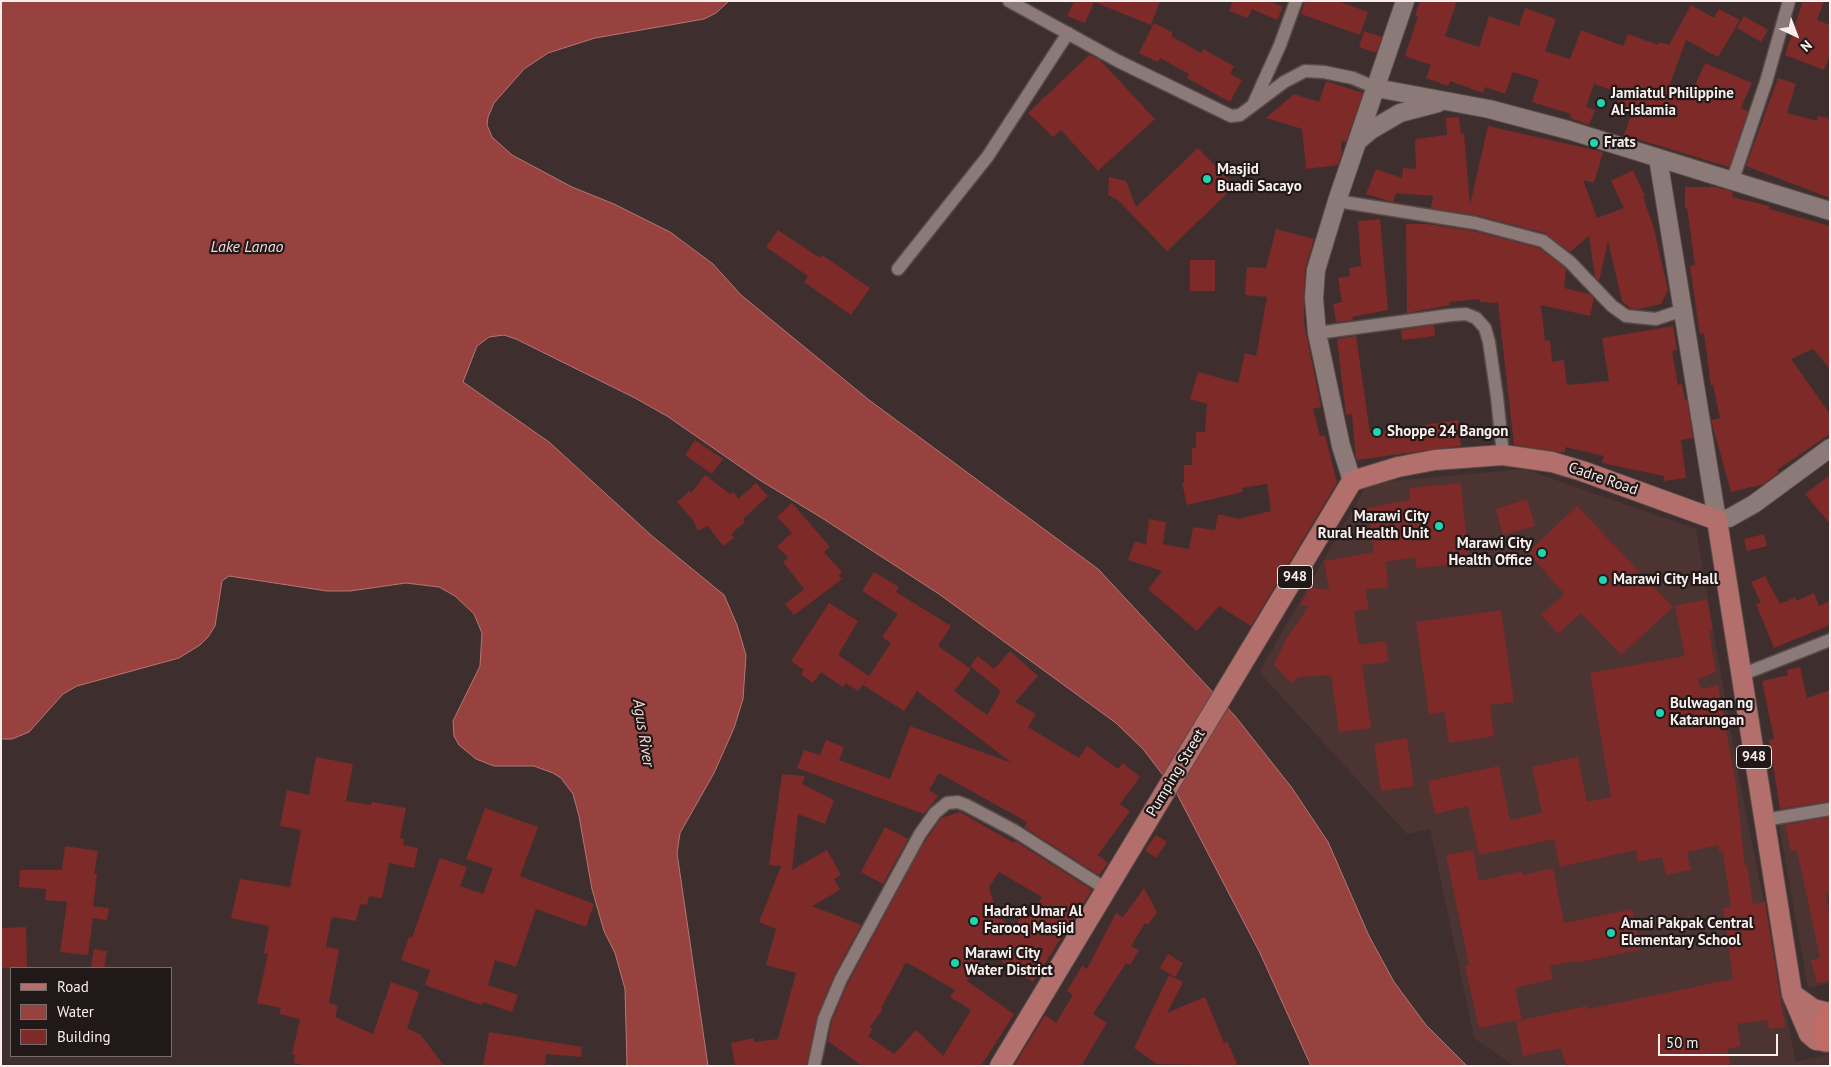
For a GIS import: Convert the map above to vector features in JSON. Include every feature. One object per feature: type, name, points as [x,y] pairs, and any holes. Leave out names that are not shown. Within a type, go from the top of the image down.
[{"type":"highway","points":[[1828,1040],[1821,1025],[1829,1013]]},
{"type":"main road","points":[[1352,481],[1341,446],[1317,333],[1314,298],[1316,270],[1336,201],[1405,1]]},
{"type":"main road","points":[[1376,88],[1448,101],[1558,127],[1830,211]]},
{"type":"main road","points":[[1358,141],[1371,130],[1400,113],[1448,101]]},
{"type":"main road","name":"948","points":[[1658,158],[1718,520],[1792,994]]},
{"type":"main road","points":[[1718,520],[1728,518],[1754,504],[1830,448]]},
{"type":"main road","name":"Cadre Road","points":[[1352,481],[1398,467],[1435,460],[1502,455],[1552,462],[1582,471],[1718,520]]},
{"type":"main road","name":"Pumping Street","points":[[1000,1066],[1352,481]]},
{"type":"main road","points":[[1792,994],[1813,1009],[1829,1013]]},
{"type":"main road","points":[[1792,994],[1809,1034],[1816,1040],[1828,1040]]},
{"type":"street","points":[[1009,1],[1118,61],[1226,114],[1240,115],[1296,74],[1305,71],[1324,72],[1353,78],[1376,88]]},
{"type":"street","points":[[1252,106],[1280,45],[1296,1]]},
{"type":"street","points":[[1732,182],[1766,82],[1789,1]]},
{"type":"street","points":[[898,269],[988,156],[1068,33]]},
{"type":"street","points":[[1336,201],[1475,222],[1542,241],[1560,254],[1612,306],[1626,316],[1656,318],[1683,310]]},
{"type":"street","points":[[1317,333],[1451,315],[1466,314],[1476,318],[1484,328],[1488,342],[1497,397],[1502,455]]},
{"type":"street","points":[[1741,674],[1830,640]]},
{"type":"street","points":[[814,1066],[824,1019],[841,979],[873,917],[924,828],[935,813],[947,803],[958,802],[966,805],[1015,831],[1106,889]]},
{"type":"street","points":[[1764,820],[1830,809]]},
{"type":"shaded area","points":[[1524,469],[1696,529],[1737,768],[1796,1062],[1830,1054],[1830,1066],[1514,1066],[1474,1038],[1430,829],[1407,834],[1259,672],[1368,483]]},
{"type":"shaded area","points":[[1830,812],[1830,983],[1808,988],[1778,820]]},
{"type":"water","name":"Lake Lanao","points":[[1,1],[729,1],[716,13],[704,19],[595,38],[548,53],[524,69],[494,103],[487,125],[492,137],[512,155],[572,187],[614,204],[670,232],[713,264],[741,295],[869,400],[1098,569],[1235,716],[1292,788],[1328,842],[1369,936],[1394,982],[1426,1025],[1467,1066],[1311,1066],[1260,953],[1176,792],[1143,749],[1116,723],[939,594],[758,479],[667,416],[635,398],[516,339],[504,335],[489,337],[477,346],[463,382],[549,442],[652,536],[724,595],[737,625],[746,655],[743,699],[734,728],[714,773],[680,833],[677,853],[708,1066],[627,1066],[625,989],[615,953],[604,931],[592,889],[579,816],[573,794],[561,778],[553,773],[534,766],[494,766],[476,759],[459,745],[454,736],[453,721],[480,666],[482,633],[474,614],[455,596],[439,587],[406,583],[350,591],[327,591],[229,576],[222,581],[215,626],[200,645],[179,658],[77,686],[63,694],[29,732],[12,739],[1,739]]},
{"type":"building","points":[[1074,1],[1160,1],[1151,25],[1094,2],[1085,23],[1067,16]]},
{"type":"building","points":[[1233,1],[1270,1],[1283,7],[1277,20],[1252,9],[1248,18],[1229,11]]},
{"type":"building","points":[[1305,1],[1338,1],[1368,12],[1360,35],[1301,14]]},
{"type":"building","points":[[1420,1],[1457,1],[1445,36],[1479,47],[1489,16],[1519,26],[1525,8],[1556,19],[1545,51],[1570,59],[1581,30],[1623,46],[1628,34],[1658,45],[1659,42],[1669,45],[1691,5],[1714,18],[1719,9],[1740,20],[1718,57],[1686,40],[1670,84],[1692,92],[1705,63],[1752,83],[1741,108],[1748,111],[1729,167],[1624,135],[1633,110],[1617,104],[1620,93],[1594,84],[1586,107],[1595,110],[1589,125],[1570,118],[1571,114],[1532,102],[1539,80],[1513,72],[1505,94],[1485,87],[1483,93],[1450,81],[1448,86],[1426,78],[1431,65],[1405,56],[1418,17],[1415,16]]},
{"type":"building","points":[[1803,1],[1824,1],[1817,20],[1830,25],[1830,56],[1824,70],[1785,55]]},
{"type":"building","points":[[1744,16],[1768,30],[1761,42],[1737,28]]},
{"type":"building","points":[[1154,23],[1173,33],[1171,36],[1201,53],[1203,49],[1234,66],[1230,74],[1242,80],[1230,102],[1187,78],[1189,74],[1160,58],[1158,62],[1139,53]]},
{"type":"building","points":[[1364,31],[1382,37],[1376,53],[1359,47]]},
{"type":"building","points":[[1089,55],[1100,60],[1155,119],[1098,171],[1061,130],[1053,137],[1028,113]]},
{"type":"building","points":[[1778,78],[1796,84],[1787,113],[1817,121],[1818,116],[1830,118],[1830,198],[1746,166]]},
{"type":"building","points":[[1326,81],[1363,93],[1346,142],[1341,140],[1342,153],[1338,165],[1306,169],[1302,129],[1266,118],[1294,94],[1319,102]]},
{"type":"building","points":[[1459,117],[1461,134],[1464,133],[1470,205],[1488,126],[1603,152],[1594,183],[1583,180],[1597,218],[1624,208],[1611,181],[1633,170],[1645,196],[1643,197],[1653,225],[1668,290],[1661,304],[1638,309],[1630,308],[1622,301],[1608,241],[1599,281],[1595,277],[1589,236],[1570,252],[1545,233],[1476,215],[1431,208],[1433,196],[1396,193],[1393,202],[1366,194],[1376,169],[1402,178],[1403,168],[1416,169],[1415,139],[1447,135],[1446,118]]},
{"type":"building","points":[[1198,148],[1235,186],[1167,251],[1119,201],[1108,195],[1109,177],[1126,181],[1136,207]]},
{"type":"building","points":[[1685,187],[1716,187],[1733,192],[1732,197],[1769,206],[1769,209],[1830,226],[1830,369],[1813,349],[1791,359],[1830,414],[1830,434],[1777,470],[1779,472],[1764,484],[1731,492],[1711,420],[1720,418],[1713,385],[1711,386],[1704,333],[1700,334],[1690,266],[1695,265],[1687,208],[1685,208]]},
{"type":"building","points":[[1380,219],[1388,310],[1352,317],[1353,320],[1336,322],[1333,304],[1342,302],[1338,278],[1350,276],[1349,268],[1361,266],[1358,221]]},
{"type":"building","points":[[1406,224],[1427,224],[1473,231],[1539,248],[1565,268],[1564,288],[1589,294],[1594,299],[1590,316],[1541,305],[1545,341],[1550,340],[1552,362],[1564,360],[1567,385],[1609,381],[1602,338],[1673,326],[1677,350],[1672,351],[1678,385],[1682,384],[1685,400],[1687,399],[1693,438],[1681,440],[1686,478],[1664,481],[1664,476],[1602,463],[1604,456],[1565,447],[1565,452],[1559,452],[1514,445],[1498,303],[1480,302],[1480,299],[1449,302],[1450,305],[1407,313]]},
{"type":"building","points":[[1276,229],[1314,239],[1305,269],[1304,323],[1321,407],[1313,409],[1320,436],[1325,435],[1337,483],[1251,626],[1219,606],[1197,631],[1148,589],[1162,571],[1128,560],[1135,541],[1146,545],[1149,519],[1166,522],[1163,544],[1189,549],[1193,527],[1215,530],[1218,514],[1238,519],[1271,511],[1267,484],[1242,488],[1243,492],[1187,505],[1182,483],[1184,482],[1184,465],[1192,465],[1192,448],[1196,448],[1196,432],[1205,432],[1207,404],[1190,399],[1198,372],[1238,383],[1245,353],[1256,356],[1267,297],[1245,295],[1247,267],[1266,268]]},
{"type":"building","points":[[778,230],[820,258],[822,255],[870,288],[851,315],[804,282],[808,276],[766,247]]},
{"type":"building","points":[[1190,260],[1215,260],[1215,291],[1190,291]]},
{"type":"building","points":[[1434,325],[1435,336],[1402,340],[1401,330]]},
{"type":"building","points":[[1356,336],[1370,433],[1458,420],[1461,446],[1356,460],[1352,414],[1346,415],[1337,339]]},
{"type":"building","points":[[695,440],[723,459],[712,474],[685,455]]},
{"type":"building","points":[[705,475],[730,494],[734,492],[738,499],[756,483],[768,496],[743,519],[745,522],[731,534],[734,538],[723,546],[708,526],[698,531],[693,520],[677,502],[689,491],[691,493]]},
{"type":"building","points":[[1830,475],[1830,524],[1805,494]]},
{"type":"building","points":[[1461,483],[1469,563],[1416,568],[1415,557],[1386,562],[1388,588],[1365,589],[1369,609],[1354,612],[1359,645],[1386,641],[1388,662],[1362,665],[1371,728],[1339,732],[1331,675],[1299,677],[1291,683],[1274,665],[1286,639],[1309,606],[1300,605],[1310,588],[1329,589],[1324,561],[1374,552],[1367,508],[1410,500],[1409,488]]},
{"type":"building","points":[[1527,499],[1535,526],[1503,535],[1496,509]]},
{"type":"building","points":[[792,503],[830,547],[824,552],[842,572],[839,576],[842,579],[794,615],[785,604],[804,589],[783,562],[788,558],[777,546],[792,533],[777,517]]},
{"type":"building","name":"Marawi City Hall","points":[[1577,506],[1673,607],[1621,655],[1581,613],[1558,634],[1541,615],[1564,594],[1528,552]]},
{"type":"building","points":[[1764,534],[1767,546],[1747,551],[1744,539]]},
{"type":"building","points":[[874,572],[899,587],[896,592],[951,626],[938,646],[971,669],[954,691],[987,715],[1001,691],[970,666],[978,656],[994,669],[1010,651],[1038,676],[1015,702],[1036,714],[1028,727],[1079,758],[1087,746],[1118,769],[1123,763],[1140,777],[1120,804],[1130,811],[1098,855],[1108,863],[1099,875],[1024,827],[1027,822],[939,773],[929,790],[938,796],[924,814],[797,768],[804,750],[820,755],[826,740],[844,747],[839,760],[890,779],[910,726],[1012,763],[917,691],[904,711],[863,685],[891,643],[882,637],[898,614],[862,591]]},
{"type":"building","points":[[1765,576],[1780,604],[1795,597],[1796,601],[1814,593],[1819,606],[1830,601],[1830,625],[1774,648],[1756,604],[1761,603],[1751,582]]},
{"type":"building","points":[[1707,599],[1713,630],[1709,631],[1716,672],[1698,679],[1701,689],[1718,685],[1736,784],[1745,866],[1747,865],[1753,904],[1765,902],[1785,1027],[1769,1029],[1768,1020],[1737,1024],[1741,1046],[1727,1049],[1731,1066],[1566,1066],[1561,1048],[1523,1056],[1516,1021],[1587,1006],[1588,1009],[1733,979],[1723,908],[1731,907],[1723,852],[1719,852],[1719,845],[1687,852],[1691,870],[1666,875],[1662,857],[1638,862],[1636,850],[1560,867],[1554,839],[1479,855],[1468,806],[1435,814],[1428,781],[1499,766],[1510,820],[1542,813],[1532,767],[1578,757],[1587,802],[1611,797],[1590,673],[1685,656],[1675,606]]},
{"type":"building","points":[[829,603],[858,621],[838,655],[869,676],[858,691],[846,683],[843,687],[821,672],[813,683],[801,674],[804,670],[791,661]]},
{"type":"building","points":[[1501,610],[1514,702],[1490,705],[1494,736],[1449,743],[1444,712],[1429,714],[1416,622]]},
{"type":"building","points":[[1800,667],[1807,698],[1830,690],[1830,801],[1780,809],[1769,740],[1774,739],[1762,681],[1788,675],[1787,670]]},
{"type":"building","points":[[1407,738],[1414,786],[1381,791],[1374,744]]},
{"type":"building","points":[[316,757],[353,764],[346,801],[371,805],[372,802],[406,808],[400,838],[404,839],[403,845],[418,848],[414,868],[389,863],[382,898],[369,896],[367,905],[360,904],[356,921],[333,917],[331,919],[326,947],[339,949],[329,1003],[338,1006],[335,1017],[373,1034],[391,982],[419,992],[407,1028],[421,1035],[444,1066],[307,1066],[294,1063],[295,1055],[292,1054],[300,1019],[279,1014],[281,1008],[257,1003],[268,954],[264,953],[269,926],[231,918],[240,879],[290,887],[301,830],[280,826],[287,790],[309,795]]},
{"type":"building","points":[[782,774],[805,776],[802,784],[834,800],[825,824],[798,814],[792,870],[827,850],[841,875],[834,879],[840,890],[812,906],[861,925],[834,975],[817,1016],[806,1066],[735,1066],[731,1043],[754,1038],[754,1042],[778,1039],[796,973],[766,965],[776,929],[759,922],[781,866],[769,865]]},
{"type":"building","points":[[485,808],[538,827],[520,876],[594,904],[586,927],[536,909],[516,967],[495,960],[488,985],[518,995],[512,1012],[483,1002],[482,1005],[425,985],[430,970],[401,960],[409,937],[412,938],[440,858],[467,867],[460,886],[483,894],[493,868],[466,859]]},
{"type":"building","points":[[960,812],[1014,843],[1015,841],[1092,890],[1033,982],[987,951],[967,981],[1014,1014],[981,1066],[862,1066],[828,1041],[832,1021],[848,983],[922,846],[941,818]],"holes":[[[999,872],[1042,897],[1029,918],[1022,914],[1014,928],[998,917],[989,887]],[[906,962],[955,990],[950,997],[971,1010],[943,1056],[916,1030],[894,1054],[868,1036],[873,1029],[870,1027],[882,1010],[881,1008]]]},
{"type":"building","points":[[1830,817],[1830,893],[1825,893],[1830,914],[1830,980],[1817,984],[1811,960],[1820,958],[1797,850],[1791,851],[1785,825]]},
{"type":"building","points":[[885,827],[908,839],[883,884],[861,872]]},
{"type":"building","points":[[1156,835],[1167,842],[1156,858],[1145,850]]},
{"type":"building","points":[[65,846],[98,851],[94,874],[97,874],[93,906],[109,908],[107,920],[93,918],[88,955],[60,952],[67,902],[45,900],[46,889],[19,887],[20,870],[62,870]]},
{"type":"building","points":[[1473,850],[1479,881],[1522,871],[1523,875],[1553,868],[1564,923],[1632,909],[1640,950],[1550,966],[1553,979],[1515,988],[1522,1019],[1479,1028],[1465,966],[1469,965],[1446,855]]},
{"type":"building","points":[[1144,888],[1157,912],[1148,925],[1145,923],[1131,946],[1139,950],[1130,965],[1126,963],[1093,1014],[1107,1023],[1081,1066],[1014,1066],[1045,1015],[1056,1023],[1073,995],[1067,991],[1082,966],[1087,969],[1116,913],[1123,917]]},
{"type":"building","points":[[26,927],[27,967],[1,968],[1,928]]},
{"type":"building","points":[[94,949],[107,951],[104,967],[91,967]]},
{"type":"building","points":[[1168,954],[1183,963],[1175,977],[1160,968]]},
{"type":"building","points":[[1169,975],[1183,982],[1167,1013],[1205,997],[1224,1043],[1227,1041],[1238,1066],[1157,1064],[1134,1048]]},
{"type":"building","points":[[489,1032],[582,1047],[581,1057],[546,1054],[545,1066],[483,1066]]},
{"type":"place","name":"Jamiatul Philippine Al-Islamia","points":[[1601,103]]},
{"type":"place","name":"Frats","points":[[1594,143]]},
{"type":"place","name":"Masjid Buadi Sacayo","points":[[1207,179]]},
{"type":"place","name":"Shoppe 24 Bangon","points":[[1377,432]]},
{"type":"place","name":"Marawi City Rural Health Unit","points":[[1439,526]]},
{"type":"place","name":"Marawi City Health Office","points":[[1542,553]]},
{"type":"place","name":"Marawi City Hall","points":[[1603,580]]},
{"type":"place","name":"Bulwagan ng Katarungan","points":[[1660,713]]},
{"type":"place","name":"Hadrat Umar Al Farooq Masjid","points":[[974,921]]},
{"type":"place","name":"Amai Pakpak Central Elementary School","points":[[1611,933]]},
{"type":"place","name":"Marawi City Water District","points":[[955,963]]},
{"type":"water label","name":"Agus River","points":[[643,733]]}]
